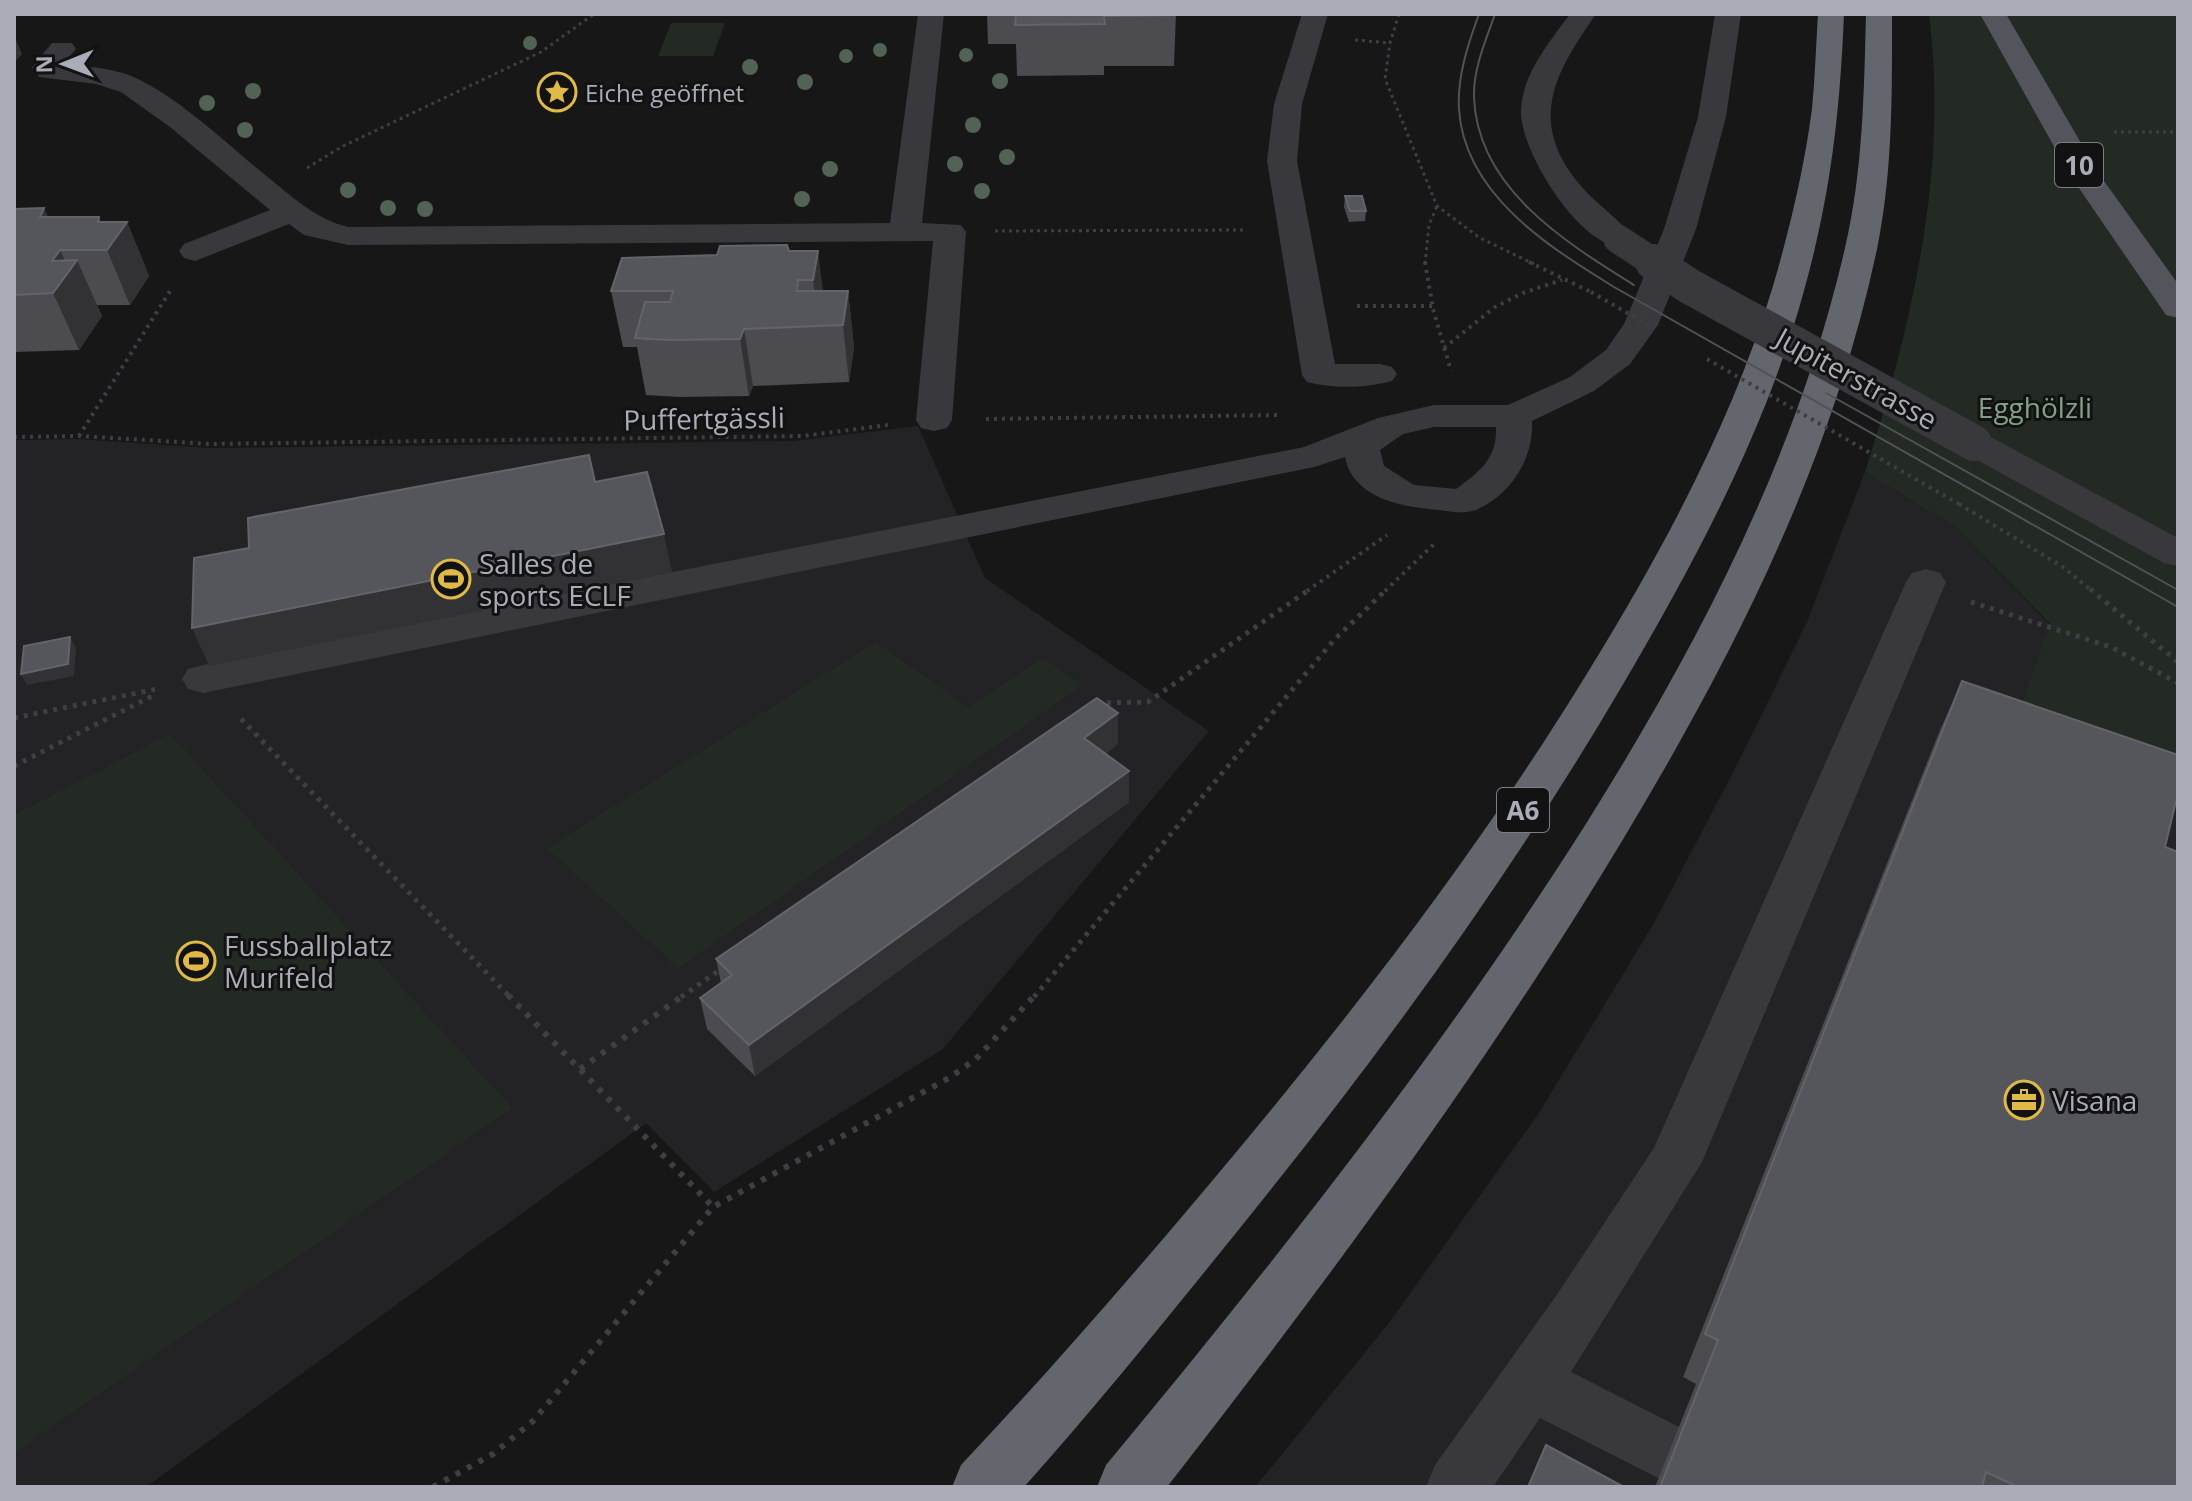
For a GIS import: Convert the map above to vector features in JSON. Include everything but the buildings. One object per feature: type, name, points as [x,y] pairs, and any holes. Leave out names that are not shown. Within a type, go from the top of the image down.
[{"type":"highway","name":"A6","points":[[983,1487],[1157,1288],[1277,1143],[1380,1011],[1467,893],[1540,784],[1653,597],[1697,514],[1731,439],[1759,372],[1801,246],[1822,147],[1829,93],[1831,14]]},
{"type":"highway","points":[[1128,1487],[1365,1186],[1466,1046],[1618,812],[1726,616],[1799,458],[1845,318],[1860,257],[1877,155],[1881,100],[1879,14]]},
{"type":"main road","name":"10","points":[[1993,14],[2057,130],[2178,308]]},
{"type":"street","points":[[905,232],[931,14]]},
{"type":"street","points":[[1315,14],[1288,92],[1281,128],[1282,161],[1319,375],[1380,374]]},
{"type":"street","name":"Jupiterstrasse","points":[[1583,14],[1552,57],[1538,90],[1536,125],[1543,152],[1572,196],[1618,239],[1689,286],[2178,554]]},
{"type":"street","points":[[188,682],[1314,456],[1391,426],[1434,416],[1514,416],[1582,384],[1618,357],[1641,325],[1680,229],[1712,117],[1728,14]]},
{"type":"street","points":[[62,49],[46,67],[49,71],[99,76],[131,86],[315,228],[348,236],[950,232],[934,420]]},
{"type":"street","points":[[195,251],[292,212]]},
{"type":"street","points":[[1391,426],[1361,447],[1366,471],[1405,496],[1464,501],[1506,469],[1516,433],[1514,416]]},
{"type":"street","points":[[1457,1487],[1675,1162],[1926,582]]},
{"type":"street","points":[[1530,1382],[1664,1451]]},
{"type":"path","points":[[268,191],[343,146],[547,49],[594,14]]},
{"type":"path","points":[[1399,14],[1390,43],[1385,79],[1437,206],[1480,238],[1591,292],[1659,331]]},
{"type":"path","points":[[1361,40],[1390,43]]},
{"type":"path","points":[[2057,130],[2178,132]]},
{"type":"path","points":[[1437,206],[1426,225],[1425,260],[1458,397],[1477,414]]},
{"type":"path","points":[[950,232],[1294,230]]},
{"type":"path","points":[[79,436],[195,251]]},
{"type":"path","points":[[1444,348],[1495,307],[1563,279]]},
{"type":"path","points":[[1392,306],[1434,306]]},
{"type":"path","points":[[1700,354],[2063,567],[2178,662]]},
{"type":"path","name":"Puffertgässli","points":[[14,437],[79,436],[210,444],[803,436],[934,420],[1282,415]]},
{"type":"path","points":[[1084,712],[1097,703],[1148,702],[1403,523],[1464,501]]},
{"type":"path","points":[[433,1487],[493,1454],[533,1421],[713,1207],[912,1099],[976,1059],[1006,1030],[1334,640],[1414,560],[1441,538],[1464,501]]},
{"type":"path","points":[[2009,614],[2111,647],[2178,683]]},
{"type":"path","points":[[188,682],[580,1069],[713,1207]]},
{"type":"path","points":[[14,718],[188,682]]},
{"type":"path","points":[[14,766],[188,682]]},
{"type":"path","points":[[580,1069],[735,959]]},
{"type":"shaded area","points":[[918,426],[985,578],[1209,731],[943,1049],[714,1192],[646,1123],[146,1487],[14,1487],[14,440],[77,439],[209,448],[793,441]]},
{"type":"shaded area","points":[[1865,472],[1955,527],[2050,625],[2178,790],[2178,1487],[1255,1487],[1389,1323],[1539,1113],[1654,923],[1806,624]]},
{"type":"green space","name":"Egghölzli","points":[[1929,14],[2178,14],[2178,790],[2012,733],[2050,624],[1955,527],[1865,472],[1898,360],[1922,246],[1930,189],[1934,73]]},
{"type":"green space","points":[[671,23],[725,23],[713,56],[658,56]]},
{"type":"green space","points":[[876,642],[969,708],[1043,658],[1083,685],[678,968],[547,848]]},
{"type":"green space","name":"Fussballplatz Murifeld","points":[[170,734],[512,1108],[14,1453],[14,815]]},
{"type":"tram line","points":[[1479,14],[1467,49],[1460,85],[1459,109],[1464,139],[1476,167],[1493,192],[1538,236],[1614,287],[2178,607]]},
{"type":"tram line","points":[[1495,14],[1474,86],[1479,129],[1491,159],[1529,209],[1580,250],[1634,285]]},
{"type":"tram line","points":[[1826,393],[2178,590]]},
{"type":"place","name":"Eiche geöffnet","points":[[557,92]]},
{"type":"place","name":"Salles de sports ECLF","points":[[451,579]]},
{"type":"place","name":"Fussballplatz Murifeld","points":[[196,961]]},
{"type":"place","name":"Visana","points":[[2024,1100]]}]
